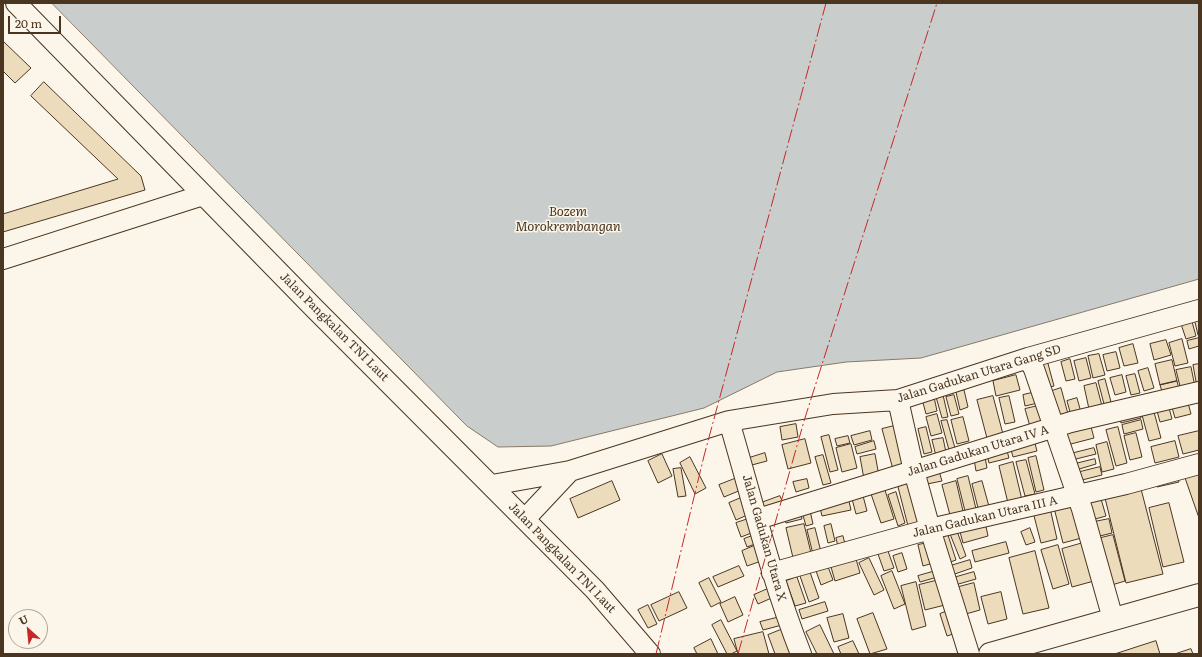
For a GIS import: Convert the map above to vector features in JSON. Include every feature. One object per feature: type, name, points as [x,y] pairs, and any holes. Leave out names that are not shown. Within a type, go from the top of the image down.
[{"type":"highway","points":[[990,654],[1199,594]]},
{"type":"street","name":"Jalan Pangkalan TNI Laut","points":[[16,3],[203,195],[595,590],[650,654]]},
{"type":"street","points":[[3,259],[203,195]]},
{"type":"street","name":"Jalan Gadukan Utara Gang SD","points":[[492,486],[570,472],[729,421],[833,404],[898,400],[1028,358],[1199,310]]},
{"type":"street","points":[[1028,358],[1034,369],[1077,496],[1113,619]]},
{"type":"street","name":"Jalan Gadukan Utara IV A","points":[[758,519],[1053,428],[1199,392]]},
{"type":"street","points":[[898,400],[914,471],[930,529],[969,654]]},
{"type":"street","name":"Jalan Gadukan Utara X","points":[[729,421],[758,519],[772,573],[801,654]]},
{"type":"street","name":"Jalan Gadukan Utara III A","points":[[772,573],[930,529],[1077,496],[1199,464]]},
{"type":"street","name":"Jalan Gadukan Utara Gang SD","points":[[525,519],[570,472]]},
{"type":"water","name":"Bozem Morokrembangan","points":[[52,3],[1199,3],[1199,279],[921,358],[846,362],[777,372],[704,408],[551,446],[498,447],[467,426]]},
{"type":"building","points":[[3,41],[31,68],[15,83],[3,71]]},
{"type":"building","points":[[44,82],[141,176],[145,190],[3,232],[3,214],[118,179],[31,96]]},
{"type":"building","points":[[1199,317],[1199,335],[1198,335],[1194,318]]},
{"type":"building","points":[[1191,318],[1196,336],[1186,339],[1180,321]]},
{"type":"building","points":[[1199,338],[1199,346],[1189,349],[1187,341]]},
{"type":"building","points":[[1182,339],[1188,363],[1175,366],[1169,343]]},
{"type":"building","points":[[1166,340],[1171,355],[1154,360],[1150,344]]},
{"type":"building","points":[[1133,344],[1138,363],[1124,366],[1119,348]]},
{"type":"building","points":[[1116,352],[1120,368],[1107,371],[1103,355]]},
{"type":"building","points":[[1099,354],[1105,375],[1093,378],[1088,356]]},
{"type":"building","points":[[1086,358],[1091,378],[1079,381],[1074,361]]},
{"type":"building","points":[[1070,359],[1075,379],[1066,381],[1061,362]]},
{"type":"building","points":[[1047,360],[1054,386],[1042,389],[1036,363]]},
{"type":"building","points":[[1172,360],[1177,381],[1160,385],[1155,364]]},
{"type":"building","points":[[1199,364],[1199,387],[1197,387],[1193,365]]},
{"type":"building","points":[[1191,367],[1195,387],[1181,390],[1176,370]]},
{"type":"building","points":[[1148,368],[1154,388],[1144,391],[1138,371]]},
{"type":"building","points":[[1135,374],[1140,393],[1131,395],[1126,376]]},
{"type":"building","points":[[1016,375],[1020,390],[996,396],[993,381]]},
{"type":"building","points":[[1122,375],[1126,392],[1115,395],[1110,378]]},
{"type":"building","points":[[1105,379],[1111,402],[1104,404],[1098,381]]},
{"type":"building","points":[[1177,381],[1180,394],[1164,398],[1160,385]]},
{"type":"building","points":[[1096,383],[1102,406],[1089,409],[1084,386]]},
{"type":"building","points":[[1061,388],[1068,414],[1058,416],[1052,391]]},
{"type":"building","points":[[964,390],[968,407],[960,410],[956,392]]},
{"type":"building","points":[[1040,391],[1042,402],[1025,406],[1023,395]]},
{"type":"building","points":[[943,395],[948,417],[942,418],[936,397]]},
{"type":"building","points":[[954,395],[959,414],[951,416],[946,397]]},
{"type":"building","points":[[993,396],[1004,438],[988,442],[977,400]]},
{"type":"building","points":[[1009,396],[1015,422],[1005,424],[999,398]]},
{"type":"building","points":[[934,397],[937,411],[926,414],[922,399]]},
{"type":"building","points":[[1077,398],[1082,416],[1072,419],[1067,401]]},
{"type":"building","points":[[1187,399],[1191,414],[1175,418],[1171,404]]},
{"type":"building","points":[[1168,404],[1172,419],[1160,422],[1156,407]]},
{"type":"building","points":[[1042,405],[1048,426],[1031,430],[1025,409]]},
{"type":"building","points":[[1139,409],[1141,418],[1121,423],[1119,414]]},
{"type":"building","points":[[1154,412],[1161,438],[1149,441],[1142,415]]},
{"type":"building","points":[[937,414],[942,433],[931,436],[926,417]]},
{"type":"building","points":[[963,417],[969,441],[957,444],[951,420]]},
{"type":"building","points":[[947,420],[955,448],[949,450],[941,421]]},
{"type":"building","points":[[1141,420],[1143,429],[1124,434],[1122,425]]},
{"type":"building","points":[[1090,423],[1094,438],[1067,445],[1063,430]]},
{"type":"building","points":[[796,424],[798,437],[782,440],[780,427]]},
{"type":"building","points":[[898,425],[909,469],[894,473],[882,429]]},
{"type":"building","points":[[926,427],[932,452],[924,454],[918,429]]},
{"type":"building","points":[[1118,427],[1127,463],[1116,466],[1106,430]]},
{"type":"building","points":[[870,431],[872,440],[854,445],[851,436]]},
{"type":"building","points":[[1199,431],[1199,450],[1183,454],[1178,436]]},
{"type":"building","points":[[1136,433],[1142,457],[1130,460],[1124,436]]},
{"type":"building","points":[[829,435],[838,470],[830,472],[821,437]]},
{"type":"building","points":[[848,436],[850,443],[837,446],[835,439]]},
{"type":"building","points":[[943,438],[947,457],[937,460],[932,440]]},
{"type":"building","points":[[805,439],[811,463],[788,469],[782,445]]},
{"type":"building","points":[[1034,440],[1037,451],[1013,457],[1010,446]]},
{"type":"building","points":[[874,441],[876,449],[857,454],[855,447]]},
{"type":"building","points":[[1175,441],[1179,457],[1155,463],[1151,447]]},
{"type":"building","points":[[1107,442],[1114,469],[1102,472],[1096,445]]},
{"type":"building","points":[[851,444],[857,468],[842,472],[836,448]]},
{"type":"building","points":[[1006,447],[1009,458],[989,463],[986,451]]},
{"type":"building","points":[[1094,448],[1096,454],[1072,460],[1070,454]]},
{"type":"building","points":[[765,453],[767,461],[748,466],[746,459]]},
{"type":"building","points":[[662,454],[672,476],[658,483],[648,461]]},
{"type":"building","points":[[875,454],[879,476],[864,479],[860,457]]},
{"type":"building","points":[[823,455],[831,483],[823,485],[815,457]]},
{"type":"building","points":[[1036,456],[1044,490],[1036,492],[1028,458]]},
{"type":"building","points":[[690,457],[706,488],[695,494],[680,463]]},
{"type":"building","points":[[985,457],[987,468],[976,471],[974,459]]},
{"type":"building","points":[[1095,459],[1096,464],[1076,470],[1075,464]]},
{"type":"building","points":[[1026,460],[1035,494],[1025,496],[1016,462]]},
{"type":"building","points":[[1013,462],[1022,500],[1008,503],[999,466]]},
{"type":"building","points":[[1100,467],[1102,475],[1078,481],[1076,473]]},
{"type":"building","points":[[681,468],[686,496],[678,497],[673,469]]},
{"type":"building","points":[[1199,470],[1199,518],[1184,475]]},
{"type":"building","points":[[939,471],[942,481],[922,485],[920,477]]},
{"type":"building","points":[[1177,475],[1179,482],[1157,487],[1155,481]]},
{"type":"building","points":[[742,476],[746,488],[724,497],[719,485]]},
{"type":"building","points":[[968,476],[977,513],[966,515],[957,479]]},
{"type":"building","points":[[807,479],[809,488],[796,492],[793,482]]},
{"type":"building","points":[[913,479],[924,522],[908,526],[897,483]]},
{"type":"building","points":[[612,481],[620,500],[578,518],[570,499]]},
{"type":"building","points":[[956,481],[963,511],[950,515],[942,485]]},
{"type":"building","points":[[982,481],[990,510],[979,512],[972,484]]},
{"type":"building","points":[[1140,485],[1163,574],[1126,583],[1104,494]]},
{"type":"building","points":[[884,487],[894,519],[881,523],[870,491]]},
{"type":"building","points":[[862,492],[867,511],[856,514],[851,495]]},
{"type":"building","points":[[896,492],[905,523],[898,526],[888,495]]},
{"type":"building","points":[[1099,492],[1106,516],[1088,521],[1082,496]]},
{"type":"building","points":[[748,495],[754,512],[736,520],[729,503]]},
{"type":"building","points":[[780,496],[783,503],[763,511],[761,503]]},
{"type":"building","points":[[848,497],[851,510],[822,516],[819,503]]},
{"type":"building","points":[[1075,498],[1085,537],[1063,543],[1053,504]]},
{"type":"building","points":[[1169,503],[1184,562],[1163,567],[1149,508]]},
{"type":"building","points":[[809,506],[813,524],[806,526],[801,508]]},
{"type":"building","points":[[1050,508],[1057,539],[1041,543],[1033,512]]},
{"type":"building","points":[[800,510],[802,519],[786,523],[783,514]]},
{"type":"building","points":[[754,517],[759,530],[741,537],[736,523]]},
{"type":"building","points":[[1109,519],[1112,533],[1092,538],[1089,523]]},
{"type":"building","points":[[985,522],[988,536],[963,543],[959,528]]},
{"type":"building","points":[[804,524],[812,557],[794,562],[786,528]]},
{"type":"building","points":[[831,524],[835,541],[828,543],[824,526]]},
{"type":"building","points":[[815,528],[822,556],[814,558],[807,530]]},
{"type":"building","points":[[1030,528],[1035,542],[1026,545],[1021,532]]},
{"type":"building","points":[[957,531],[966,556],[960,559],[950,534]]},
{"type":"building","points":[[947,532],[956,560],[945,564],[936,536]]},
{"type":"building","points":[[760,533],[763,541],[747,547],[744,539]]},
{"type":"building","points":[[1113,535],[1125,581],[1105,587],[1093,540]]},
{"type":"building","points":[[843,536],[846,548],[839,551],[836,538]]},
{"type":"building","points":[[1006,542],[1009,553],[975,562],[972,551]]},
{"type":"building","points":[[761,543],[767,559],[747,566],[742,551]]},
{"type":"building","points":[[927,543],[933,563],[923,566],[918,545]]},
{"type":"building","points":[[1083,543],[1094,581],[1072,587],[1062,549]]},
{"type":"building","points":[[1058,545],[1069,584],[1053,589],[1041,550]]},
{"type":"building","points":[[888,551],[894,568],[884,571],[878,554]]},
{"type":"building","points":[[1035,551],[1049,608],[1023,614],[1009,558]]},
{"type":"building","points":[[902,553],[907,569],[898,572],[893,556]]},
{"type":"building","points":[[869,558],[884,590],[874,595],[859,563]]},
{"type":"building","points":[[856,559],[860,573],[835,581],[831,567]]},
{"type":"building","points":[[970,560],[972,568],[949,576],[947,567]]},
{"type":"building","points":[[827,564],[833,580],[821,585],[815,568]]},
{"type":"building","points":[[739,566],[744,576],[718,587],[713,577]]},
{"type":"building","points":[[939,570],[941,576],[920,582],[918,576]]},
{"type":"building","points":[[892,571],[905,604],[894,609],[881,576]]},
{"type":"building","points":[[810,572],[819,598],[809,602],[800,576]]},
{"type":"building","points":[[974,572],[976,579],[955,585],[953,578]]},
{"type":"building","points":[[797,577],[806,603],[795,606],[786,581]]},
{"type":"building","points":[[709,578],[721,602],[711,607],[699,583]]},
{"type":"building","points":[[939,580],[945,605],[925,610],[919,585]]},
{"type":"building","points":[[916,582],[926,626],[912,630],[901,586]]},
{"type":"building","points":[[974,583],[980,610],[962,615],[955,588]]},
{"type":"building","points":[[772,587],[776,596],[758,604],[754,595]]},
{"type":"building","points":[[679,592],[687,608],[659,621],[651,605]]},
{"type":"building","points":[[1001,592],[1007,619],[988,624],[981,597]]},
{"type":"building","points":[[735,597],[743,615],[728,622],[720,604]]},
{"type":"building","points":[[825,602],[828,611],[802,619],[799,610]]},
{"type":"building","points":[[648,605],[657,624],[648,628],[638,610]]},
{"type":"building","points":[[952,609],[959,632],[947,636],[940,614]]},
{"type":"building","points":[[873,613],[887,649],[870,654],[857,619]]},
{"type":"building","points":[[843,614],[849,638],[834,642],[827,618]]},
{"type":"building","points":[[780,617],[782,625],[763,630],[760,622]]},
{"type":"building","points":[[721,620],[737,651],[731,654],[727,654],[712,625]]},
{"type":"building","points":[[820,625],[834,654],[817,654],[806,632]]},
{"type":"building","points":[[783,629],[793,654],[775,654],[768,635]]},
{"type":"building","points":[[763,632],[769,654],[738,654],[734,639]]},
{"type":"building","points":[[711,639],[718,654],[697,654],[694,648]]},
{"type":"building","points":[[853,641],[859,654],[841,654],[838,647]]},
{"type":"building","points":[[1156,641],[1160,654],[1115,654]]},
{"type":"building","points":[[1191,649],[1193,654],[1175,654]]},
{"type":"power","points":[[656,654],[704,456],[826,3]]},
{"type":"power","points":[[738,654],[804,421],[937,3]]}]
